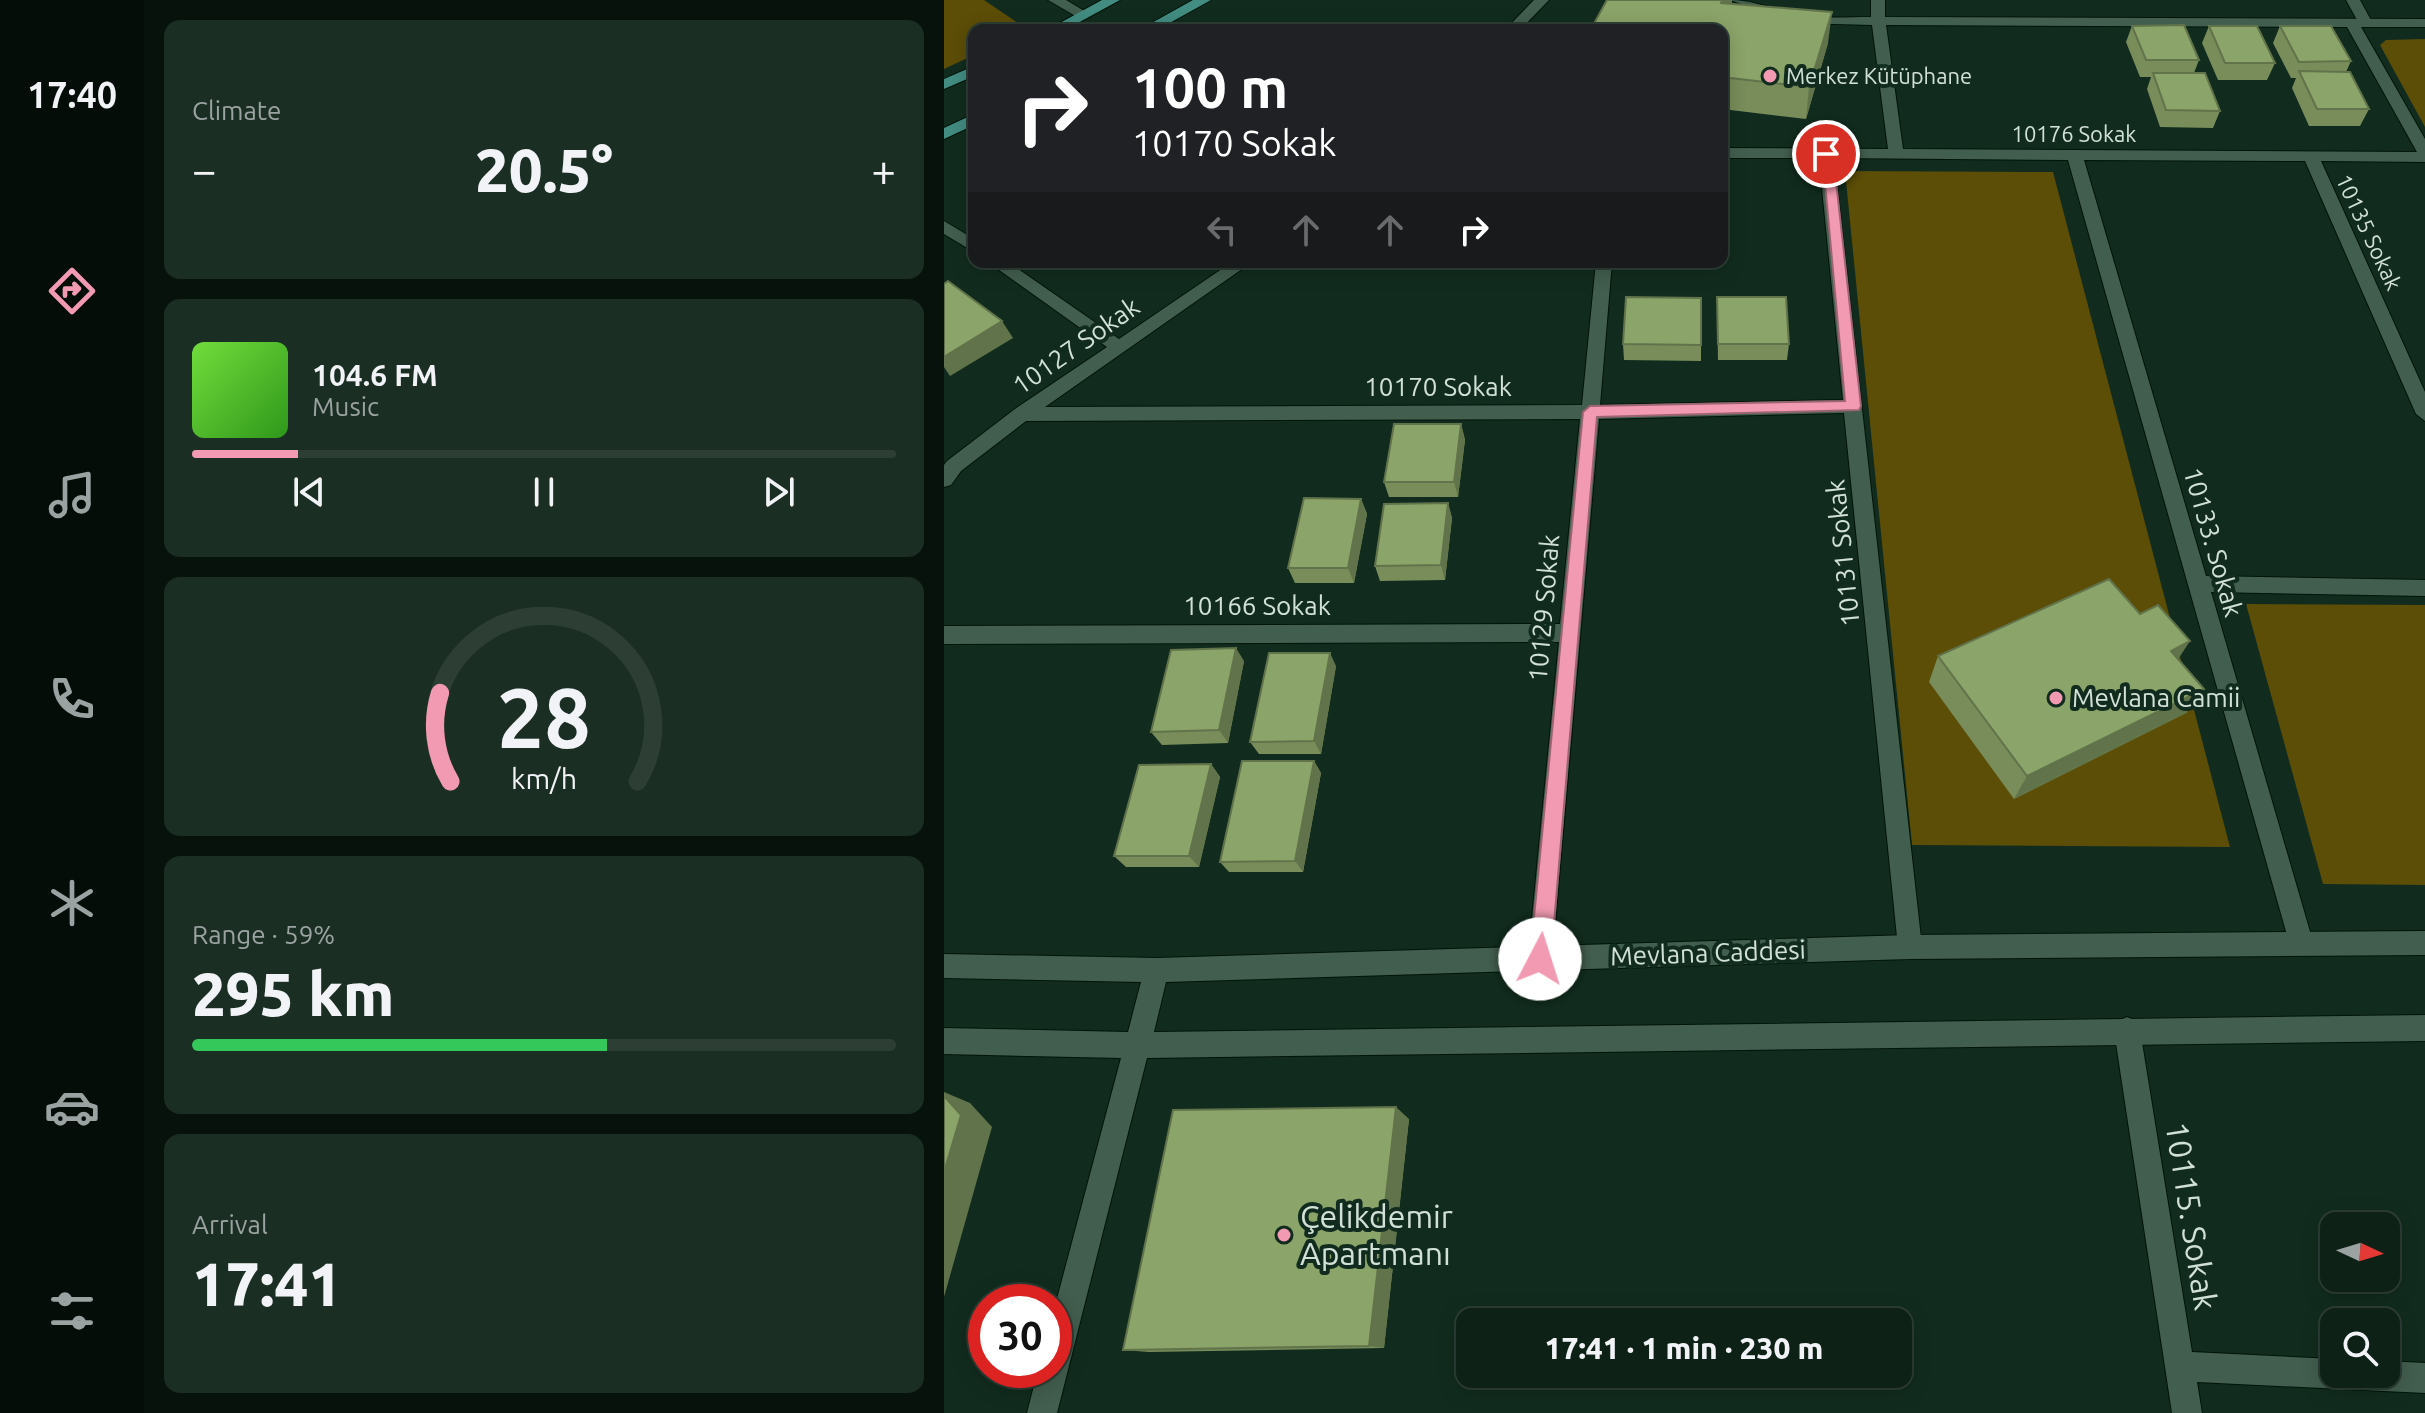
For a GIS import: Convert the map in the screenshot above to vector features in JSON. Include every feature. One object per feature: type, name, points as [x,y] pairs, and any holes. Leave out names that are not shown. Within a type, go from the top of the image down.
[{"type":"main road","points":[[1066,24],[1113,0]]},
{"type":"main road","points":[[1158,24],[1204,0]]},
{"type":"main road","points":[[944,85],[968,73]]},
{"type":"main road","points":[[944,134],[968,122]]},
{"type":"street","points":[[1055,0],[1084,15]]},
{"type":"street","points":[[1518,24],[1542,0]]},
{"type":"street","points":[[1737,0],[1797,19],[2425,23]]},
{"type":"street","points":[[1878,0],[1896,154]]},
{"type":"street","points":[[2353,0],[2359,24],[2425,155]]},
{"type":"street","name":"10176 Sokak","points":[[1728,153],[2425,155]]},
{"type":"street","name":"10131 Sokak","points":[[1826,154],[1910,947]]},
{"type":"street","name":"10133. Sokak","points":[[2075,156],[2301,942]]},
{"type":"street","name":"10135 Sokak","points":[[2311,157],[2425,414]]},
{"type":"street","points":[[944,226],[968,243]]},
{"type":"street","points":[[1005,268],[1119,347]]},
{"type":"street","name":"10127 Sokak","points":[[944,480],[954,466],[1022,414],[1235,268]]},
{"type":"street","name":"10129 Sokak","points":[[1540,959],[1603,268]]},
{"type":"street","name":"10170 Sokak","points":[[1022,414],[1590,412],[1854,406]]},
{"type":"street","points":[[2198,584],[2425,588]]},
{"type":"street","name":"10166 Sokak","points":[[944,635],[1570,633]]},
{"type":"street","name":"Mevlana Caddesi","points":[[944,966],[1157,970],[1910,947],[2425,943]]},
{"type":"street","points":[[1072,1300],[1157,970]]},
{"type":"street","points":[[944,1041],[1139,1045],[2425,1028]]},
{"type":"street","name":"10115. Sokak","points":[[2127,1030],[2187,1413]]},
{"type":"street","points":[[2181,1366],[2320,1373]]},
{"type":"street","points":[[2400,1377],[2425,1378]]},
{"type":"street","points":[[1042,1413],[1049,1388]]},
{"type":"shaded area","points":[[944,0],[984,0],[1020,24],[968,24],[968,58],[944,69]]},
{"type":"shaded area","points":[[2425,39],[2425,127],[2380,45],[2386,40]]},
{"type":"shaded area","points":[[1845,171],[2053,172],[2230,847],[1912,845]]},
{"type":"shaded area","points":[[2246,604],[2425,605],[2425,885],[2323,884]]},
{"type":"building","points":[[1607,0],[1722,0],[1721,3],[1832,12],[1809,87],[1728,78],[1728,24],[1594,24]]},
{"type":"building","points":[[2184,25],[2199,60],[2146,60],[2132,26]]},
{"type":"building","points":[[2209,26],[2257,26],[2275,63],[2225,63]]},
{"type":"building","points":[[2280,26],[2331,26],[2351,61],[2299,62]]},
{"type":"building","points":[[2299,71],[2350,72],[2369,109],[2317,109]]},
{"type":"building","points":[[2153,73],[2205,73],[2220,111],[2166,110]]},
{"type":"building","points":[[948,281],[1002,321],[944,357],[944,284]]},
{"type":"building","points":[[1626,297],[1701,298],[1701,345],[1623,344]]},
{"type":"building","points":[[1717,297],[1786,297],[1789,344],[1718,344]]},
{"type":"building","points":[[1394,424],[1461,424],[1454,482],[1384,482]]},
{"type":"building","points":[[1304,498],[1361,499],[1348,568],[1288,568]]},
{"type":"building","points":[[1448,503],[1441,565],[1375,566],[1384,504]]},
{"type":"building","name":"Mevlana Camii","points":[[2109,579],[2140,614],[2158,605],[2190,641],[2171,651],[2204,689],[2027,776],[1938,656]]},
{"type":"building","points":[[1236,648],[1219,730],[1151,732],[1171,650]]},
{"type":"building","points":[[1269,653],[1330,653],[1314,741],[1250,742]]},
{"type":"building","points":[[1242,761],[1314,761],[1295,861],[1220,862]]},
{"type":"building","points":[[1211,764],[1189,856],[1114,856],[1139,765]]},
{"type":"building","points":[[944,1096],[961,1115],[944,1172]]},
{"type":"building","name":"Çelikdemir Apartmanı","points":[[1396,1107],[1369,1346],[1123,1350],[1173,1110]]},
{"type":"place","name":"Merkez Kütüphane","points":[[1770,76]]},
{"type":"place","name":"Mevlana Camii","points":[[2056,698]]},
{"type":"place","name":"Çelikdemir Apartmanı","points":[[1284,1235]]},
{"type":"route","points":[[1540,959],[1590,412],[1854,406],[1826,154]]}]
